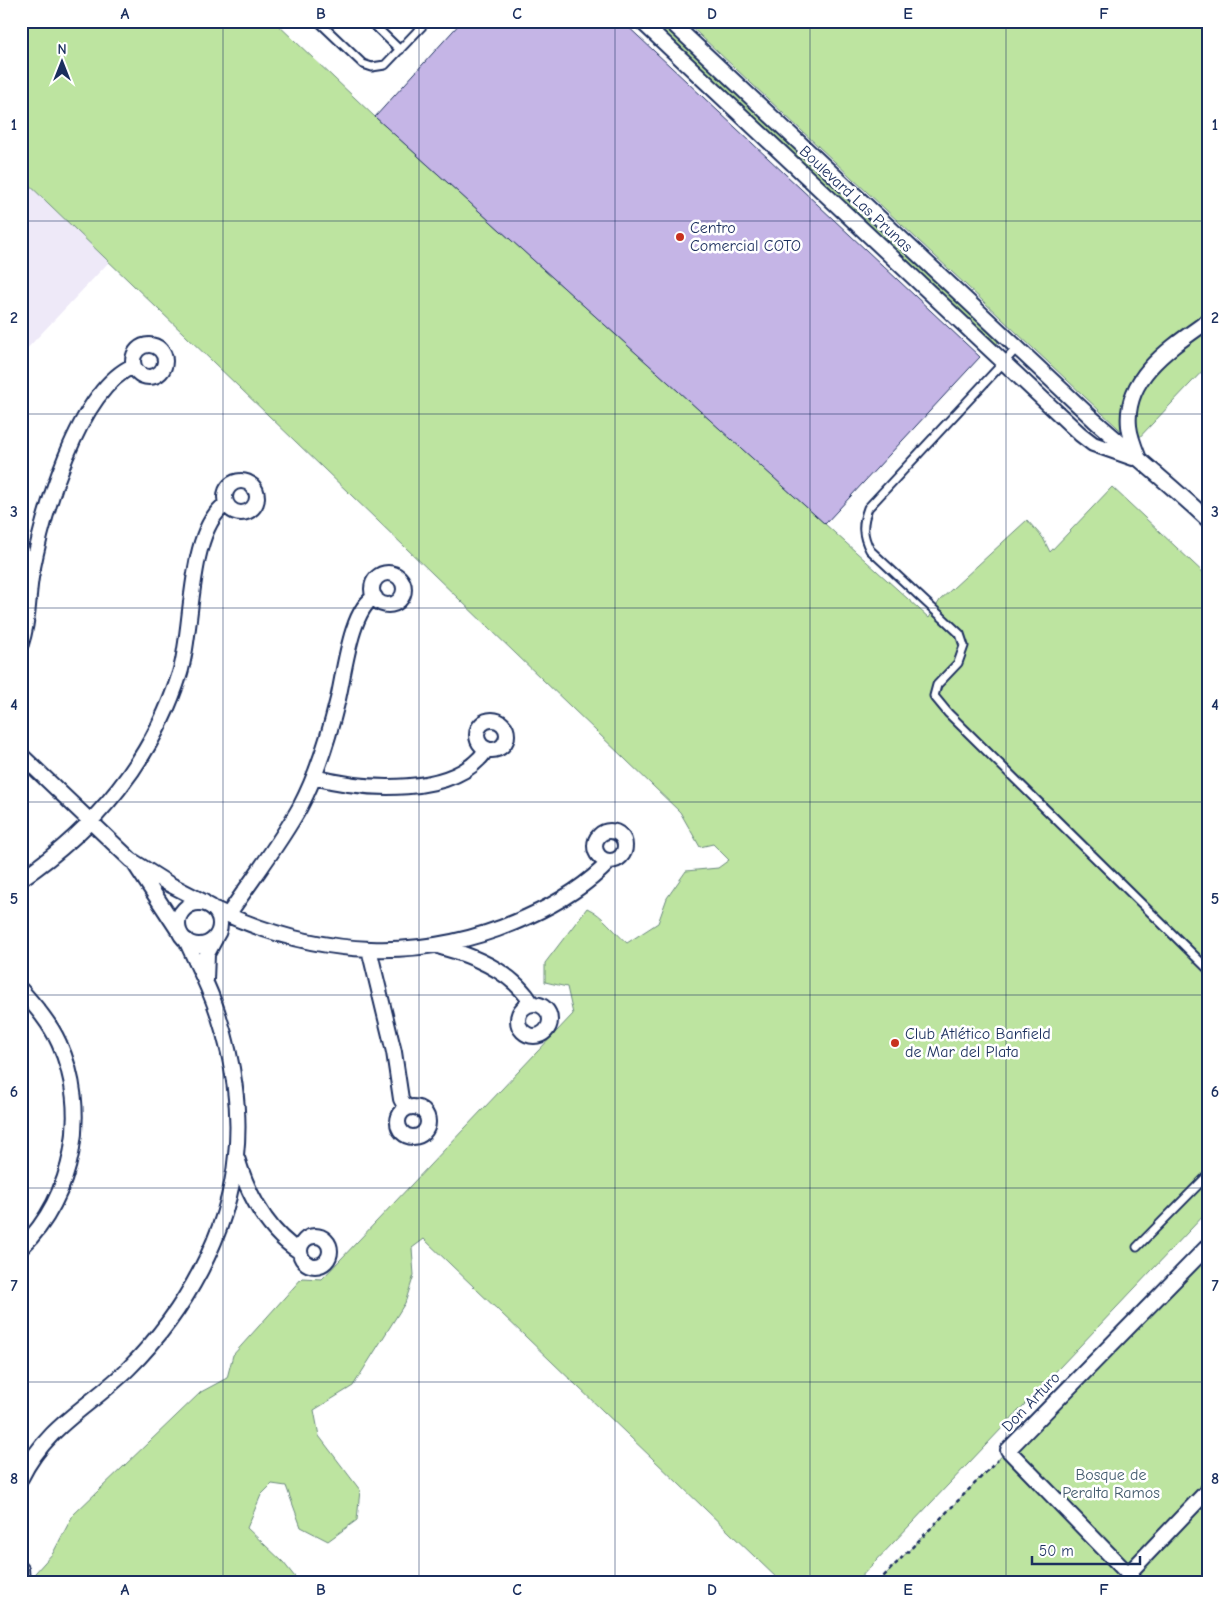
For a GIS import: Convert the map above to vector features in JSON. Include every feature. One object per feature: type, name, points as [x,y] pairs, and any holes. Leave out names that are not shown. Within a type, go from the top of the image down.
[{"type":"street","name":"Boulevard Las Prunas","points":[[640,21],[656,26],[1046,403],[1093,444],[1139,460]]},
{"type":"street","name":"Boulevard Las Prunas","points":[[670,21],[1017,348],[1139,460]]},
{"type":"street","points":[[1208,321],[1177,343],[1149,368],[1142,378],[1129,408],[1129,427],[1139,460],[1168,482],[1208,520]]},
{"type":"street","points":[[21,644],[30,610],[31,575],[46,510],[64,459],[89,412],[104,392],[119,374],[134,366]]},
{"type":"street","points":[[21,879],[57,853],[92,821],[131,774],[161,724],[181,671],[200,549],[212,518],[226,504]]},
{"type":"street","points":[[21,548],[31,575]]},
{"type":"street","points":[[215,909],[275,848],[300,806],[314,778],[336,708],[355,625],[364,605],[375,597]]},
{"type":"street","points":[[314,778],[354,786],[408,787],[464,770],[481,758],[487,749]]},
{"type":"street","points":[[21,755],[131,860],[170,914],[182,935],[220,1017],[232,1068],[235,1095],[236,1155],[226,1204],[211,1247],[176,1314],[161,1334],[129,1369],[54,1430],[40,1446],[21,1478]]},
{"type":"street","points":[[131,860],[169,884],[215,909],[247,923],[320,944],[369,950],[438,946],[475,938],[536,913],[592,879],[608,862]]},
{"type":"street","points":[[215,909],[190,904],[185,907],[178,918],[182,935],[197,945],[209,943],[236,924],[247,923]]},
{"type":"street","points":[[206,986],[206,963],[221,920],[215,909]]},
{"type":"street","points":[[438,946],[465,954],[499,972],[526,994],[532,1004]]},
{"type":"street","points":[[369,950],[394,1052],[401,1099],[406,1108]]},
{"type":"street","points":[[21,990],[47,1022],[58,1042],[71,1084],[75,1111],[74,1134],[65,1177],[47,1216],[37,1232],[21,1248]]},
{"type":"street","points":[[236,1155],[246,1184],[267,1220],[277,1234],[300,1252]]},
{"type":"street","name":"Don Arturo","points":[[1008,1450],[1208,1246]]},
{"type":"street","points":[[1008,1450],[1132,1578],[1208,1490]]},
{"type":"street","points":[[21,1569],[22,1582]]},
{"type":"lane","points":[[318,21],[363,64],[372,67],[385,66],[424,22]]},
{"type":"lane","points":[[370,21],[400,50]]},
{"type":"lane","points":[[1017,348],[868,508],[863,530],[865,540],[870,550],[960,634],[964,646],[958,663],[937,685],[934,696],[948,713],[1208,969]]},
{"type":"lane","points":[[1137,1247],[1208,1174]]},
{"type":"path","name":"Don Arturo","points":[[878,1582],[1008,1450]]},
{"type":"shaded area","points":[[21,177],[109,262],[21,355]]},
{"type":"green space","points":[[21,21],[274,21],[375,117],[929,618],[940,600],[1027,520],[1043,538],[1050,552],[1112,487],[1208,577],[1208,1211],[856,1582],[781,1582],[424,1239],[412,1248],[414,1275],[405,1303],[353,1386],[314,1410],[319,1436],[360,1490],[357,1520],[328,1541],[301,1527],[286,1486],[272,1484],[261,1495],[247,1528],[283,1562],[299,1582],[27,1582],[53,1553],[73,1515],[201,1392],[227,1378],[233,1355],[302,1278],[322,1279],[573,1014],[567,987],[545,982],[545,963],[587,908],[603,919],[627,943],[658,923],[667,898],[686,871],[718,868],[729,860],[713,844],[700,847],[680,812],[21,177]]},
{"type":"green space","points":[[685,21],[1208,21],[1208,365],[1134,443]]},
{"type":"green space","points":[[665,29],[669,29],[997,338],[998,343],[995,345],[663,32]]},
{"type":"green space","name":"Bosque de Peralta Ramos","points":[[1208,1246],[1208,1582],[878,1582]]},
{"type":"building","name":"Centro Comercial COTO","points":[[462,21],[622,21],[980,357],[825,524],[375,117]]},
{"type":"place","name":"Centro Comercial COTO","points":[[680,237]]},
{"type":"place","name":"Club Atlético Banfield de Mar del Plata","points":[[895,1043]]}]
